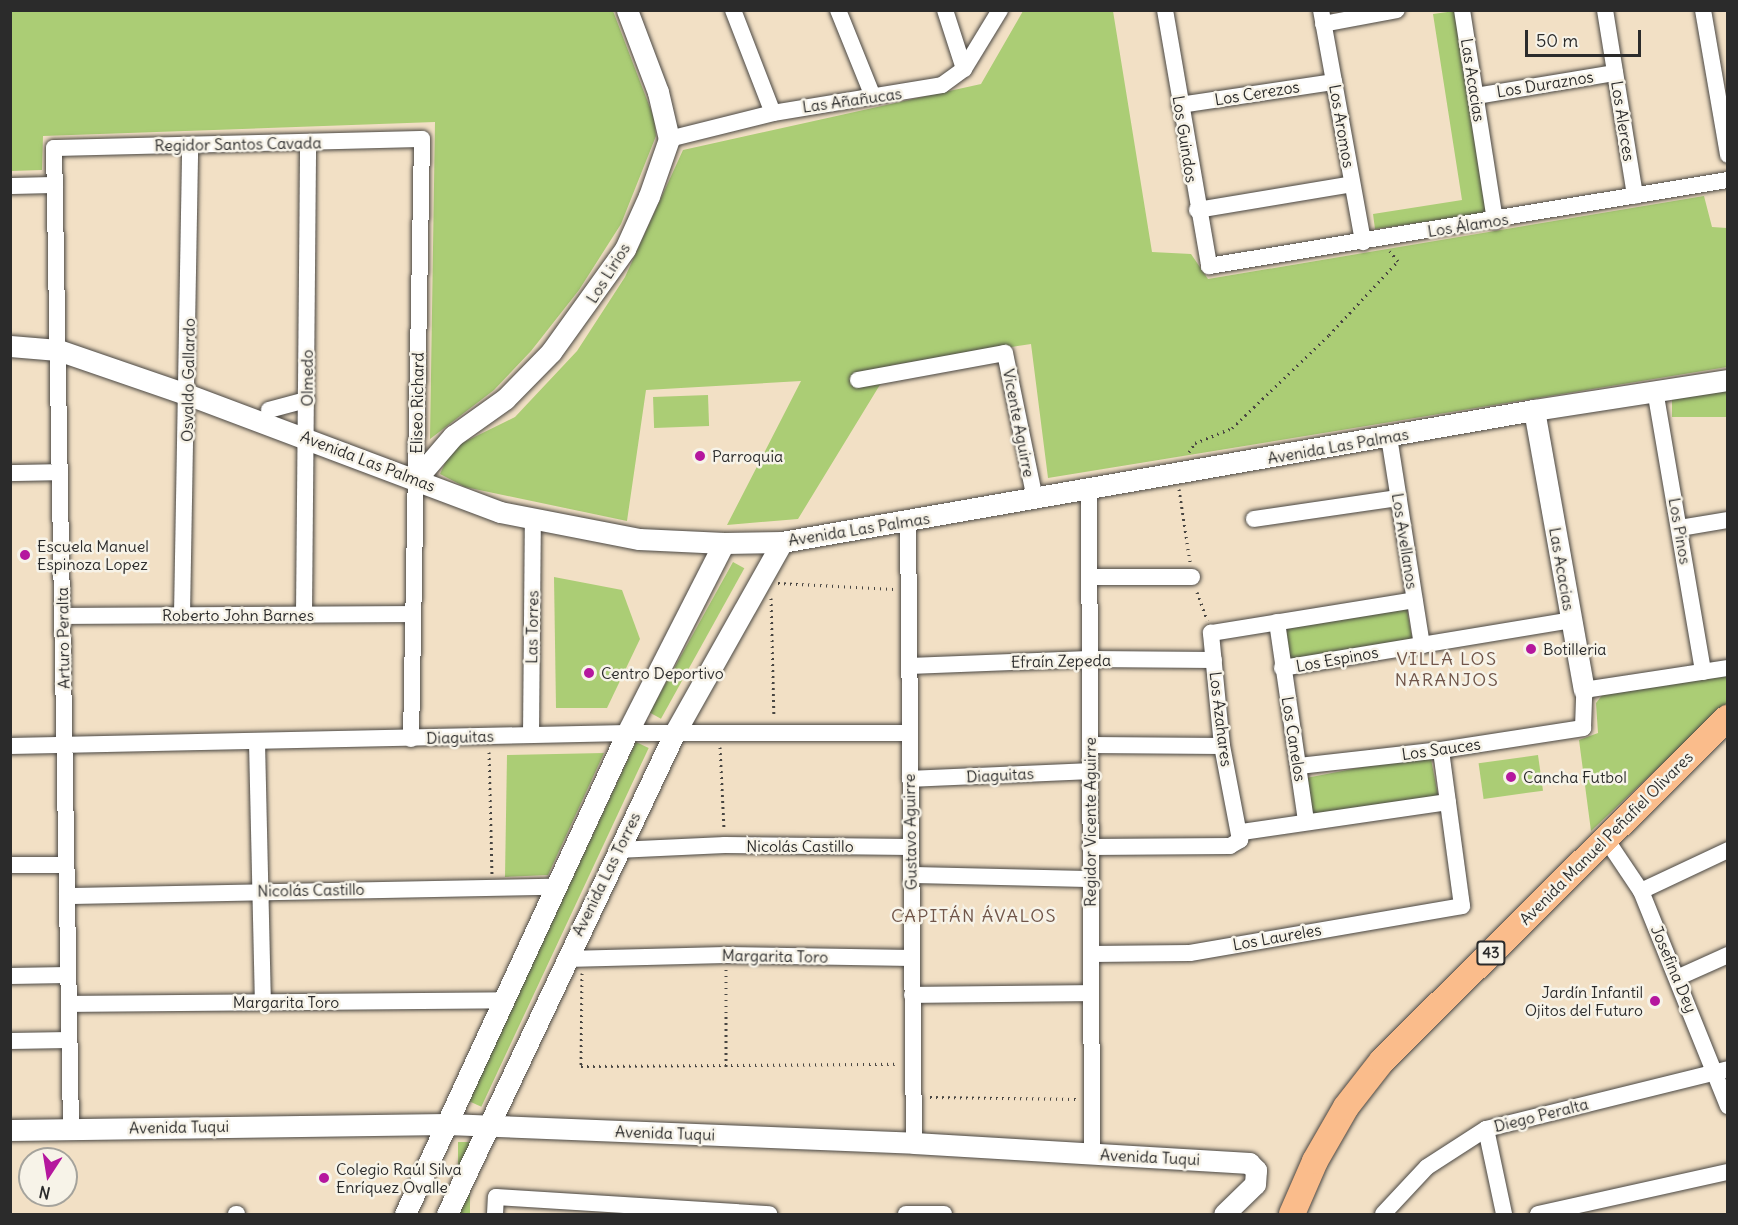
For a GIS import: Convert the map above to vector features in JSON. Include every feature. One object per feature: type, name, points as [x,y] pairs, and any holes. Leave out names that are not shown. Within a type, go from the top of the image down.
[{"type":"main road","name":"Avenida Manuel Peñafiel Olivares","points":[[1292,1215],[1314,1161],[1346,1107],[1382,1060],[1728,718]]},
{"type":"street","points":[[627,10],[658,92],[669,139]]},
{"type":"street","points":[[733,10],[772,113]]},
{"type":"street","points":[[838,10],[872,94]]},
{"type":"street","points":[[945,10],[964,69]]},
{"type":"street","name":"Las Añañucas","points":[[669,139],[772,113],[872,94],[929,88],[953,79],[964,69],[1000,10]]},
{"type":"street","name":"Los Guindos","points":[[1165,10],[1197,210],[1209,266]]},
{"type":"street","points":[[1322,17],[1397,10]]},
{"type":"street","name":"Las Acacias","points":[[1462,10],[1496,221]]},
{"type":"street","name":"Los Alerces","points":[[1605,10],[1635,196]]},
{"type":"street","points":[[1703,10],[1722,89],[1728,155]]},
{"type":"street","name":"Los Aromos","points":[[1322,17],[1363,242]]},
{"type":"street","name":"Los Duraznos","points":[[1476,96],[1615,73]]},
{"type":"street","name":"Los Cerezos","points":[[1180,105],[1334,82]]},
{"type":"street","name":"Eliseo Richard","points":[[411,739],[422,139]]},
{"type":"street","name":"Regidor Santos Cavada","points":[[54,148],[422,139]]},
{"type":"street","name":"Los Lirios","points":[[416,479],[453,436],[505,399],[552,352],[591,302],[625,249],[669,139]]},
{"type":"street","name":"Olmedo","points":[[304,614],[308,142]]},
{"type":"street","name":"Osvaldo Gallardo","points":[[182,615],[189,395],[190,146]]},
{"type":"street","name":"Arturo Peralta","points":[[54,148],[71,1128]]},
{"type":"street","name":"Los Álamos","points":[[1209,266],[1496,221],[1728,180]]},
{"type":"street","points":[[1197,210],[1352,184]]},
{"type":"street","points":[[10,186],[55,185]]},
{"type":"street","name":"Avenida Las Palmas","points":[[10,346],[58,350],[307,438],[501,512],[533,520],[639,538],[724,543],[782,542],[1089,491],[1177,473],[1534,410],[1728,380]]},
{"type":"street","name":"Vicente Aguirre","points":[[858,380],[1005,353],[1035,499]]},
{"type":"street","name":"Los Pinos","points":[[1654,390],[1680,528],[1703,672]]},
{"type":"street","points":[[269,410],[307,399]]},
{"type":"street","name":"Las Acacias","points":[[1534,410],[1584,690],[1582,728]]},
{"type":"street","name":"Los Avellanos","points":[[1389,437],[1413,600],[1422,645]]},
{"type":"street","points":[[10,472],[60,472]]},
{"type":"street","name":"Regidor Vicente Aguirre","points":[[1089,491],[1092,1154]]},
{"type":"street","points":[[1254,519],[1398,498]]},
{"type":"street","name":"Las Torres","points":[[531,735],[533,520]]},
{"type":"street","points":[[1680,528],[1728,520]]},
{"type":"street","name":"Gustavo Aguirre","points":[[908,521],[915,1143]]},
{"type":"street","name":"Avenida Las Torres","points":[[447,1215],[488,1125],[574,957],[617,850],[674,734],[782,542]]},
{"type":"street","points":[[405,1215],[627,733],[724,543]]},
{"type":"street","points":[[1089,577],[1192,577]]},
{"type":"street","points":[[1211,633],[1413,600]]},
{"type":"street","name":"Roberto John Barnes","points":[[62,616],[413,614]]},
{"type":"street","name":"Los Espinos","points":[[1282,668],[1571,620]]},
{"type":"street","name":"Los Canelos","points":[[1277,622],[1306,821]]},
{"type":"street","name":"Los Azahares","points":[[1211,633],[1222,746],[1241,836]]},
{"type":"street","name":"Efraín Zepeda","points":[[909,666],[1089,659],[1214,660]]},
{"type":"street","points":[[1584,690],[1728,668]]},
{"type":"street","name":"Los Sauces","points":[[1299,766],[1441,750],[1582,728]]},
{"type":"street","name":"Diaguitas","points":[[10,746],[627,733],[909,733]]},
{"type":"street","points":[[257,742],[263,1002]]},
{"type":"street","points":[[1090,745],[1222,746]]},
{"type":"street","points":[[1090,847],[1230,846],[1241,836],[1306,821],[1448,802],[1441,750]]},
{"type":"street","name":"Diaguitas","points":[[910,779],[1090,771]]},
{"type":"street","name":"Los Laureles","points":[[1091,954],[1190,953],[1462,906],[1448,802]]},
{"type":"street","name":"Josefina Dey","points":[[1606,839],[1641,891],[1722,1071],[1728,1106]]},
{"type":"street","name":"Nicolás Castillo","points":[[617,850],[724,845],[911,847]]},
{"type":"street","points":[[1641,891],[1728,850]]},
{"type":"street","points":[[10,865],[66,865]]},
{"type":"street","points":[[911,874],[1090,879]]},
{"type":"street","name":"Nicolás Castillo","points":[[67,896],[556,887]]},
{"type":"street","name":"Margarita Toro","points":[[574,957],[726,955],[912,958]]},
{"type":"street","points":[[1679,977],[1728,955]]},
{"type":"street","points":[[10,976],[68,975]]},
{"type":"street","points":[[912,995],[1091,993]]},
{"type":"street","name":"Margarita Toro","points":[[69,1004],[504,1000]]},
{"type":"street","points":[[10,1041],[69,1040]]},
{"type":"street","name":"Diego Peralta","points":[[1383,1215],[1427,1167],[1486,1128],[1722,1071]]},
{"type":"street","name":"Avenida Tuqui","points":[[10,1130],[488,1125],[915,1143],[1249,1163],[1256,1170],[1255,1184],[1224,1215]]},
{"type":"street","points":[[1486,1128],[1504,1215]]},
{"type":"street","points":[[1538,1215],[1728,1172]]},
{"type":"street","points":[[495,1215],[496,1197],[769,1215]]},
{"type":"street","points":[[908,1214],[944,1215]]},
{"type":"path","points":[[1211,633],[1192,577],[1177,473],[1195,443],[1232,428],[1329,336],[1398,261],[1381,239]]},
{"type":"path","points":[[771,583],[908,589]]},
{"type":"path","points":[[771,595],[775,734]]},
{"type":"path","points":[[720,733],[724,845]]},
{"type":"path","points":[[489,736],[492,888]]},
{"type":"path","points":[[726,955],[726,1067]]},
{"type":"path","points":[[574,957],[581,1066],[726,1067],[913,1064]]},
{"type":"path","points":[[913,1097],[1092,1099]]},
{"type":"green space","points":[[10,11],[613,11],[654,118],[656,136],[621,224],[579,290],[531,351],[494,390],[430,439],[435,122],[43,136],[42,170],[11,171]]},
{"type":"green space","points":[[1023,11],[1113,11],[1152,252],[1191,254],[1208,279],[1704,196],[1712,227],[1727,228],[1727,367],[1048,478],[1031,344],[892,365],[798,519],[727,525],[801,381],[646,390],[627,521],[465,487],[440,474],[452,448],[515,417],[577,351],[625,277],[683,150],[981,84]]},
{"type":"green space","points":[[1455,11],[1486,213],[1375,229],[1373,214],[1462,200],[1433,14]]},
{"type":"green space","points":[[1672,390],[1727,390],[1727,417],[1672,417]]},
{"type":"green space","points":[[708,395],[709,426],[654,428],[653,397]]},
{"type":"green space","points":[[733,562],[744,568],[661,719],[650,712]]},
{"type":"green space","name":"Centro Deportivo","points":[[554,577],[622,590],[640,639],[607,708],[556,708]]},
{"type":"green space","points":[[1406,604],[1413,642],[1289,664],[1282,626]]},
{"type":"green space","points":[[1727,674],[1727,703],[1591,831],[1579,740],[1598,733],[1596,703],[1603,694]]},
{"type":"green space","points":[[636,742],[649,748],[481,1107],[469,1101]]},
{"type":"green space","points":[[604,753],[548,875],[505,877],[507,755]]},
{"type":"green space","points":[[1430,754],[1438,797],[1312,822],[1303,779]]},
{"type":"green space","name":"Cancha Futbol","points":[[1538,755],[1543,791],[1484,799],[1479,763]]},
{"type":"green space","points":[[458,1142],[470,1142],[470,1214],[458,1214]]},
{"type":"place","name":"Parroquia","points":[[700,456]]},
{"type":"place","name":"Escuela Manuel Espinoza Lopez","points":[[25,555]]},
{"type":"place","name":"Botilleria","points":[[1531,649]]},
{"type":"place","name":"Centro Deportivo","points":[[589,673]]},
{"type":"place","name":"Cancha Futbol","points":[[1511,777]]},
{"type":"place","name":"Jardín Infantil Ojitos del Futuro","points":[[1655,1001]]},
{"type":"place","name":"Colegio Raúl Silva Enríquez Ovalle","points":[[324,1178]]},
{"type":"district","name":"VILLA LOS NARANJOS","points":[[1447,670]]},
{"type":"district","name":"CAPITÁN ÁVALOS","points":[[974,916]]}]
